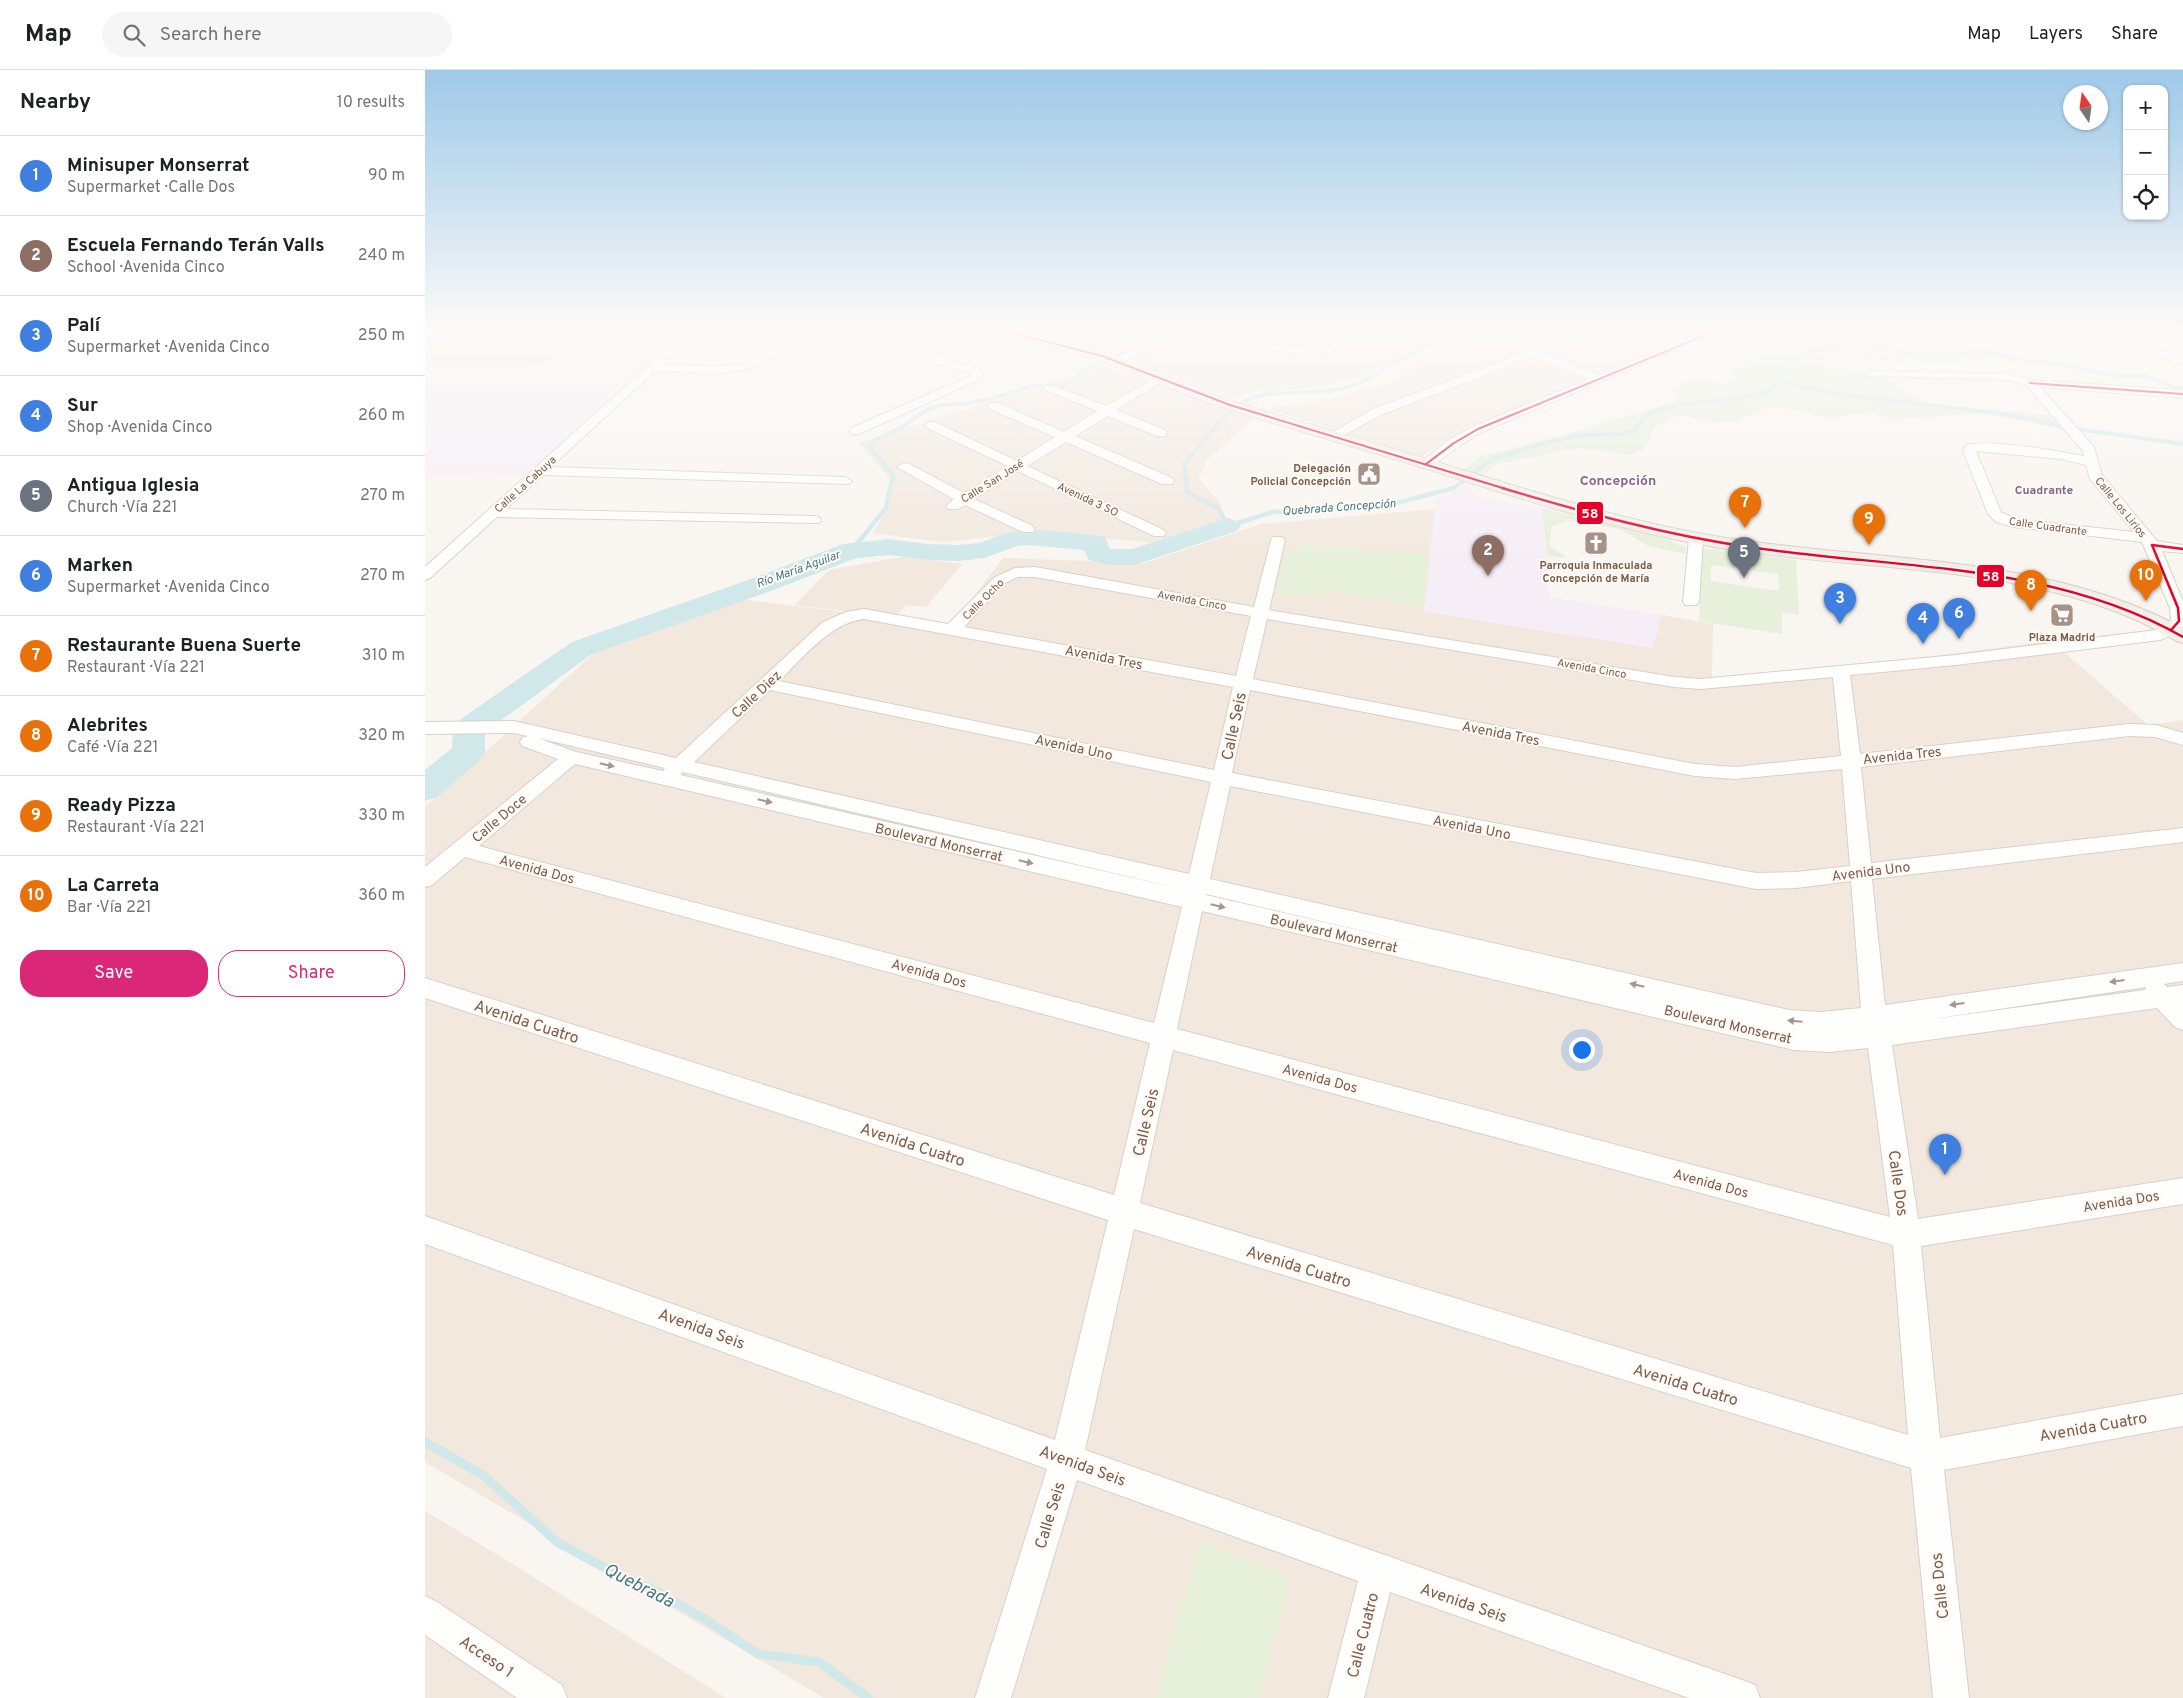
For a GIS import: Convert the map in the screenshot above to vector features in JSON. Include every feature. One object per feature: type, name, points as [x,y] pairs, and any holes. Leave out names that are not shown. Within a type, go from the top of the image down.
[{"type":"main road","points":[[1240,408],[1334,435],[1481,482],[1696,539],[1929,566],[2013,578],[2105,602],[2140,614],[2177,634]]},
{"type":"street","name":"Calle La Cabuya","points":[[425,575],[610,408]]},
{"type":"street","points":[[855,432],[908,408]]},
{"type":"street","points":[[998,408],[1167,481]]},
{"type":"street","points":[[1099,408],[1161,433]]},
{"type":"street","name":"Calle San José","points":[[958,502],[1112,408]]},
{"type":"street","points":[[1334,435],[1387,408]]},
{"type":"street","points":[[1426,464],[1454,443],[1478,429],[1529,408]]},
{"type":"street","name":"Calle Los Lirios","points":[[2052,408],[2089,450],[2095,476],[2150,542],[2178,608],[2177,634]]},
{"type":"street","name":"Avenida 3 SO","points":[[931,425],[1159,533]]},
{"type":"street","name":"Calle Cuadrante","points":[[2092,462],[2060,455],[1980,447],[1971,448],[1969,451],[1995,514],[2001,519],[2014,523],[2150,542]]},
{"type":"street","points":[[904,467],[958,502],[1028,529]]},
{"type":"street","points":[[541,470],[845,481]]},
{"type":"street","points":[[493,513],[814,520]]},
{"type":"street","points":[[1691,602],[1696,539]]},
{"type":"street","name":"Calle Seis","points":[[993,1698],[1067,1458],[1125,1212],[1243,683],[1278,540]]},
{"type":"street","points":[[2150,542],[2183,549]]},
{"type":"street","name":"Avenida Cinco","points":[[1015,572],[1035,572],[1261,613],[1674,682],[1701,684],[1956,660],[2177,634]]},
{"type":"street","name":"Calle Ocho","points":[[953,628],[1000,580],[1015,572]]},
{"type":"street","name":"Avenida Tres","points":[[852,615],[875,615],[953,628],[1695,770],[1735,773],[2129,730],[2156,730],[2183,739]]},
{"type":"street","name":"Calle Diez","points":[[672,771],[829,625],[852,615]]},
{"type":"street","name":"Calle Dos","points":[[1841,670],[1876,1026],[1907,1235],[1926,1457],[1951,1698]]},
{"type":"street","name":"Avenida Uno","points":[[767,684],[1222,778],[1756,881],[1796,880],[1862,873],[2183,835]]},
{"type":"street","name":"Boulevard Monserrat","points":[[425,728],[514,727],[672,771],[1195,892],[1794,1040],[1829,1042],[1876,1026],[2143,977],[2183,972]]},
{"type":"street","name":"Boulevard Monserrat","points":[[495,728],[503,734],[573,757],[672,771]]},
{"type":"street","name":"Calle Doce","points":[[425,879],[573,757]]},
{"type":"street","name":"Avenida Dos","points":[[463,849],[1907,1235],[2183,1191]]},
{"type":"street","points":[[2143,977],[2173,997],[2183,1020]]},
{"type":"street","name":"Avenida Cuatro","points":[[425,988],[1125,1212],[1926,1457],[2183,1410]]},
{"type":"street","name":"Boulevard Monserrat","points":[[1876,1026],[2173,997]]},
{"type":"street","name":"Avenida Seis","points":[[425,1230],[1067,1458],[1378,1572],[1741,1698]]},
{"type":"street","name":"Calle Cuatro","points":[[1346,1698],[1378,1572]]},
{"type":"street","name":"Acceso 1","points":[[425,1614],[534,1694]]},
{"type":"shaded area","points":[[425,408],[602,408],[528,475],[425,476]]},
{"type":"shaded area","points":[[970,408],[1225,408],[1254,418],[1206,461],[1199,479],[1220,503],[1225,521],[1152,542],[1025,533],[942,542],[873,533],[890,505],[889,478],[859,443]]},
{"type":"shaded area","points":[[1522,408],[1460,434],[1419,457],[1269,409]]},
{"type":"shaded area","points":[[1464,482],[1475,492],[1476,497],[1542,508],[1550,597],[1661,615],[1653,648],[1424,612],[1436,497],[1456,491]]},
{"type":"shaded area","points":[[1435,509],[1424,611],[1653,648],[1661,615],[1713,624],[1712,677],[1893,661],[2051,641],[2148,725],[2183,720],[2183,1698],[824,1698],[425,1462],[425,807],[596,651],[745,600],[952,625],[1003,558],[1145,563],[1261,524]]},
{"type":"shaded area","points":[[902,557],[962,564],[926,607],[906,605],[895,617],[795,605],[829,570]]},
{"type":"shaded area","points":[[425,1511],[503,1558],[726,1698],[425,1698]]},
{"type":"green space","points":[[1653,408],[1767,408],[1737,421],[1715,422],[1680,415],[1655,427],[1644,449],[1630,455],[1578,448],[1498,464],[1480,478],[1460,472],[1481,456],[1550,439]]},
{"type":"green space","points":[[1786,408],[1965,408],[2052,415],[2062,427],[1981,413],[1891,420],[1873,412],[1827,418],[1805,411]]},
{"type":"green space","points":[[1542,508],[1669,540],[1685,547],[1686,554],[1648,546],[1620,529],[1567,521],[1552,526],[1549,546],[1567,558],[1547,556]]},
{"type":"green space","points":[[1298,544],[1430,553],[1424,607],[1324,590],[1322,597],[1275,594],[1284,553],[1298,551]]},
{"type":"green space","points":[[1703,548],[1796,560],[1799,615],[1782,612],[1782,634],[1699,621]],"holes":[[[1711,565],[1778,574],[1779,591],[1711,581]]]},
{"type":"green space","points":[[1202,1541],[1290,1577],[1259,1698],[1154,1698]]},
{"type":"waterway","points":[[890,489],[893,475],[870,447],[875,440],[904,426],[932,408]]},
{"type":"waterway","points":[[1187,489],[1184,465],[1219,423],[1236,408]]},
{"type":"waterway","name":"Quebrada Concepción","points":[[1453,488],[1493,459],[1548,442],[1581,435],[1623,434],[1634,430],[1645,417],[1656,411],[1669,408]]},
{"type":"waterway","points":[[1953,408],[2005,414],[2062,427],[2183,444]]},
{"type":"waterway","points":[[852,550],[886,508],[890,488]]},
{"type":"waterway","name":"Quebrada Concepción","points":[[1187,489],[1187,492],[1218,508],[1228,526],[1273,512],[1393,504],[1453,488]]},
{"type":"waterway","name":"Río María Aguilar","points":[[425,789],[468,752],[469,728],[582,648],[761,585],[852,550],[889,547],[928,552],[958,553],[984,550],[1012,539],[1027,537],[1096,543],[1098,554],[1109,557],[1134,557],[1228,526]]},
{"type":"waterway","name":"Quebrada","points":[[425,1442],[483,1475],[557,1542],[625,1579],[652,1589],[703,1618],[758,1654],[819,1662],[868,1698]]},
{"type":"transit line","name":"58","points":[[1240,408],[1543,500],[1624,522],[1748,547],[1960,571],[2044,586],[2133,612],[2183,637]]},
{"type":"transit line","name":"58","points":[[1426,464],[1454,443],[1478,429],[1529,408]]},
{"type":"transit line","name":"58","points":[[2171,630],[2179,621],[2178,608],[2152,545],[2183,549]]},
{"type":"place","name":"Delegación Policial Concepción","points":[[1369,474]]},
{"type":"place","name":"Restaurante Buena Suerte","points":[[1745,528]]},
{"type":"place","name":"Parroquia Inmaculada Concepción de María","points":[[1596,543]]},
{"type":"place","name":"Ready Pizza","points":[[1869,545]]},
{"type":"place","name":"Escuela Fernando Terán Valls","points":[[1488,576]]},
{"type":"place","name":"Antigua Iglesia","points":[[1744,578]]},
{"type":"place","name":"La Carreta","points":[[2146,601]]},
{"type":"place","name":"Alebrites","points":[[2031,611]]},
{"type":"place","name":"Plaza Madrid","points":[[2062,615]]},
{"type":"place","name":"Palí","points":[[1840,624]]},
{"type":"place","name":"Marken","points":[[1959,639]]},
{"type":"place","name":"Sur","points":[[1923,644]]},
{"type":"place","name":"Minisuper Monserrat","points":[[1945,1175]]},
{"type":"district","name":"Concepción","points":[[1618,480]]},
{"type":"district","name":"Cuadrante","points":[[2044,490]]}]
